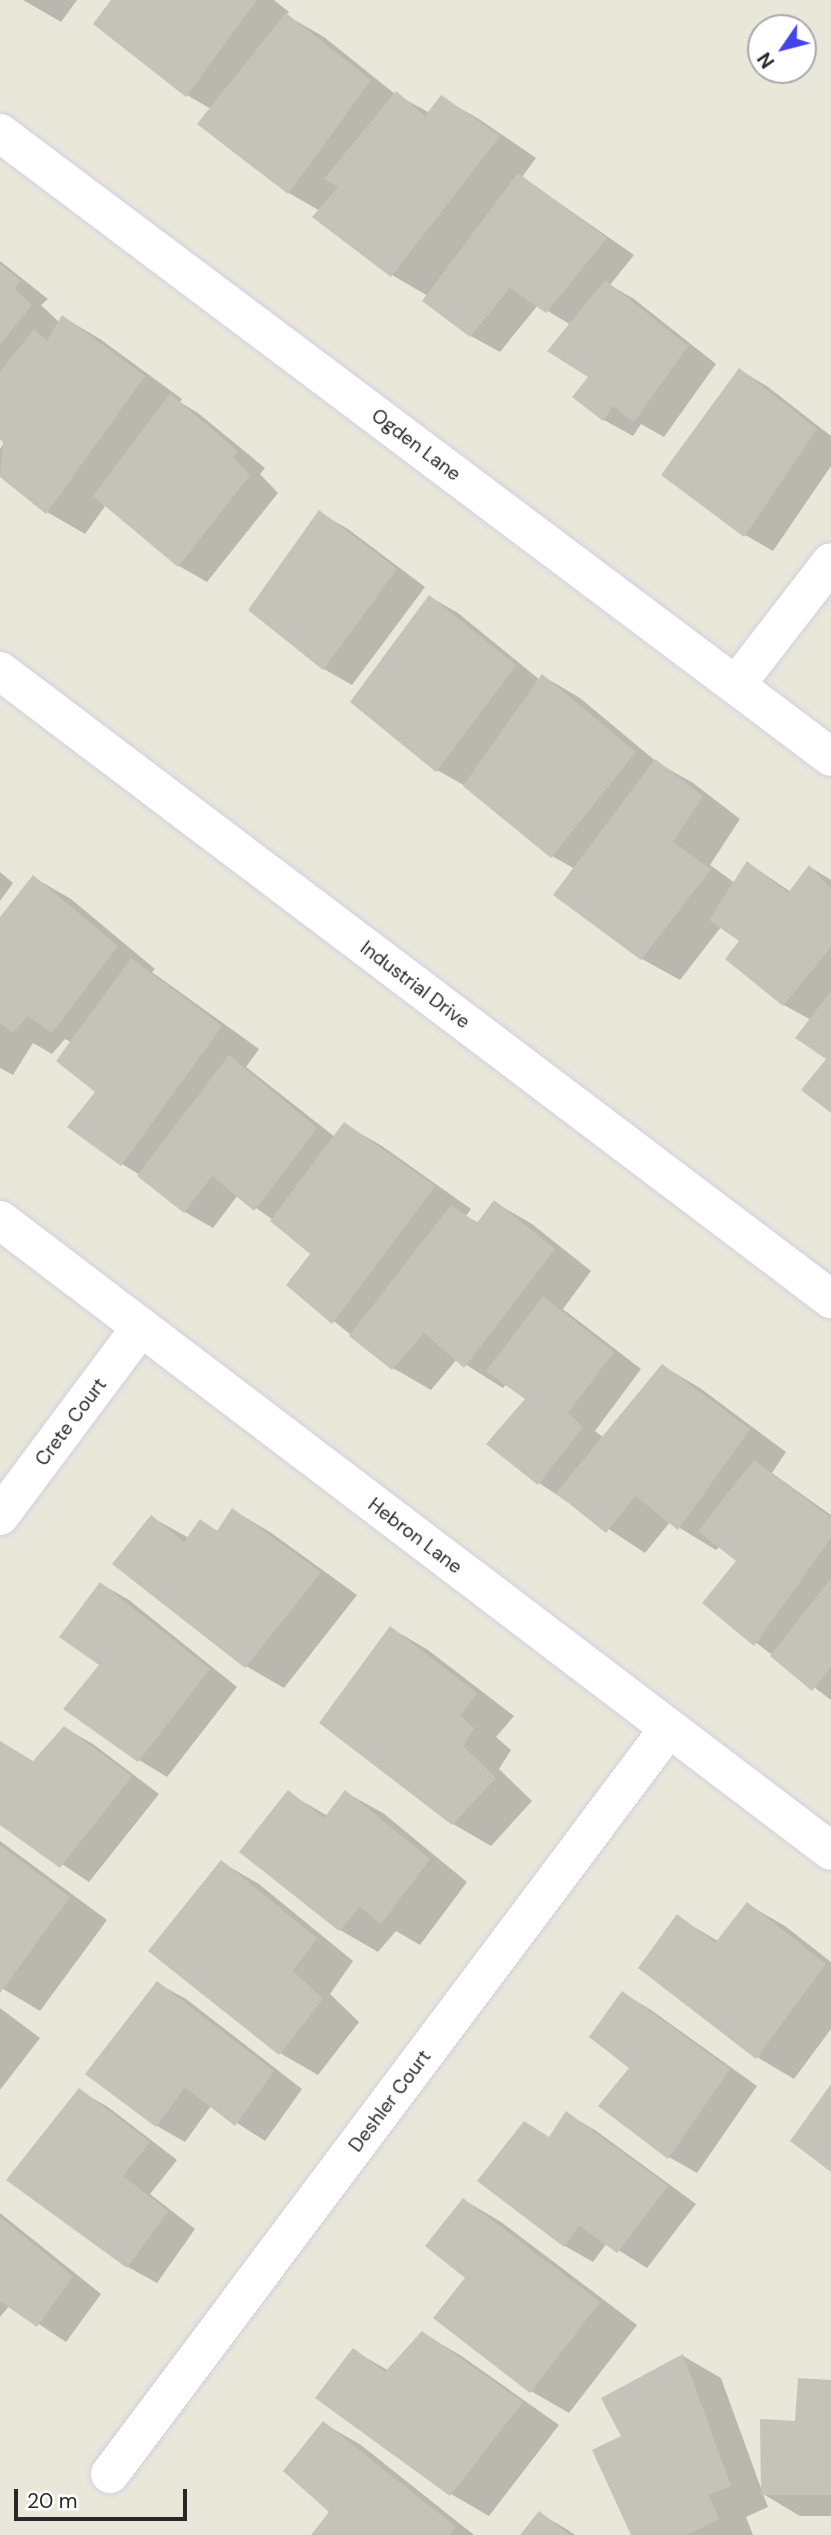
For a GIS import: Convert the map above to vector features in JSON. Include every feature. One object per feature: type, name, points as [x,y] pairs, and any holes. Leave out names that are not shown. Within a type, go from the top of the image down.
[{"type":"street","name":"Ogden Lane","points":[[0,133],[831,757]]},
{"type":"street","points":[[736,685],[831,562]]},
{"type":"street","name":"Industrial Drive","points":[[0,671],[831,1299]]},
{"type":"street","name":"Hebron Lane","points":[[0,1220],[831,1851]]},
{"type":"street","name":"Crete Court","points":[[0,1516],[141,1327]]},
{"type":"street","name":"Deshler Court","points":[[110,2474],[669,1728]]},
{"type":"building","points":[[111,0],[257,0],[186,97],[93,24]]},
{"type":"building","points":[[286,13],[371,80],[288,194],[197,124]]},
{"type":"building","points":[[396,91],[425,116],[441,95],[500,136],[391,277],[312,217],[338,187],[324,179]]},
{"type":"building","points":[[518,173],[607,238],[546,313],[510,288],[470,337],[422,301]]},
{"type":"building","points":[[0,264],[21,281],[14,288],[32,305],[0,345]]},
{"type":"building","points":[[605,280],[688,346],[634,422],[613,406],[603,421],[572,397],[588,377],[547,351]]},
{"type":"building","points":[[62,315],[145,376],[46,514],[0,477],[3,442],[0,439],[0,372],[34,329],[47,341]]},
{"type":"building","points":[[739,368],[817,429],[744,537],[661,475]]},
{"type":"building","points":[[170,394],[238,451],[233,457],[250,475],[178,567],[93,496]]},
{"type":"building","points":[[319,510],[397,569],[323,670],[248,610]]},
{"type":"building","points":[[429,595],[516,665],[436,772],[350,702]]},
{"type":"building","points":[[542,674],[636,752],[551,858],[463,786]]},
{"type":"building","points":[[655,759],[703,796],[673,842],[711,869],[641,960],[553,895]]},
{"type":"building","points":[[747,861],[788,893],[809,865],[831,889],[831,947],[783,1006],[725,959],[739,941],[709,920]]},
{"type":"building","points":[[33,875],[118,946],[52,1033],[28,1016],[13,1033],[0,1023],[0,917]]},
{"type":"building","points":[[131,958],[222,1026],[121,1166],[67,1127],[95,1092],[56,1061]]},
{"type":"building","points":[[831,991],[831,1113],[801,1090],[826,1059],[795,1038]]},
{"type":"building","points":[[229,1055],[317,1128],[254,1211],[212,1176],[184,1213],[137,1176]]},
{"type":"building","points":[[344,1122],[435,1186],[332,1324],[286,1285],[310,1254],[270,1221]]},
{"type":"building","points":[[494,1200],[555,1249],[464,1368],[424,1333],[392,1370],[349,1336],[451,1205],[477,1223]]},
{"type":"building","points":[[543,1296],[614,1352],[568,1413],[583,1427],[538,1485],[486,1444],[525,1399],[486,1371]]},
{"type":"building","points":[[662,1364],[750,1429],[678,1530],[635,1496],[606,1533],[556,1493]]},
{"type":"building","points":[[754,1460],[831,1518],[831,1538],[754,1646],[702,1603],[736,1561],[698,1531]]},
{"type":"building","points":[[232,1508],[321,1572],[245,1668],[112,1564],[151,1515],[184,1542],[200,1519],[217,1531]]},
{"type":"building","points":[[831,1578],[831,1667],[812,1691],[770,1656]]},
{"type":"building","points":[[100,1582],[210,1669],[138,1762],[63,1709],[99,1665],[59,1637]]},
{"type":"building","points":[[390,1626],[477,1693],[460,1715],[474,1728],[463,1746],[496,1778],[452,1825],[319,1723]]},
{"type":"building","points":[[64,1726],[132,1776],[60,1868],[0,1825],[0,1741],[33,1761]]},
{"type":"building","points":[[288,1790],[324,1818],[345,1790],[430,1859],[381,1924],[360,1907],[339,1931],[239,1852]]},
{"type":"building","points":[[0,1845],[70,1897],[0,1993]]},
{"type":"building","points":[[221,1860],[317,1938],[293,1971],[323,1999],[279,2055],[148,1951]]},
{"type":"building","points":[[747,1902],[826,1964],[756,2059],[638,1968],[677,1914],[715,1943]]},
{"type":"building","points":[[157,1981],[274,2071],[235,2126],[185,2087],[156,2127],[85,2074]]},
{"type":"building","points":[[622,1991],[730,2069],[668,2159],[598,2106],[629,2068],[589,2037]]},
{"type":"building","points":[[831,2084],[831,2172],[790,2141]]},
{"type":"building","points":[[79,2088],[150,2142],[123,2176],[168,2211],[127,2268],[6,2180]]},
{"type":"building","points":[[566,2111],[668,2186],[617,2253],[579,2225],[564,2247],[477,2181],[524,2121],[549,2137]]},
{"type":"building","points":[[463,2198],[600,2302],[530,2393],[433,2318],[465,2278],[425,2246]]},
{"type":"building","points":[[0,2217],[73,2276],[37,2327],[0,2301]]},
{"type":"building","points":[[422,2331],[523,2402],[450,2496],[315,2398],[353,2348],[385,2372]]},
{"type":"building","points":[[683,2354],[731,2486],[709,2495],[719,2519],[687,2535],[631,2535],[592,2450],[621,2436],[601,2398]]},
{"type":"building","points":[[798,2378],[831,2380],[831,2495],[761,2495],[760,2419],[795,2421]]},
{"type":"building","points":[[323,2421],[456,2527],[449,2535],[311,2535],[329,2512],[283,2471]]},
{"type":"building","points":[[539,2511],[570,2535],[520,2535]]}]
